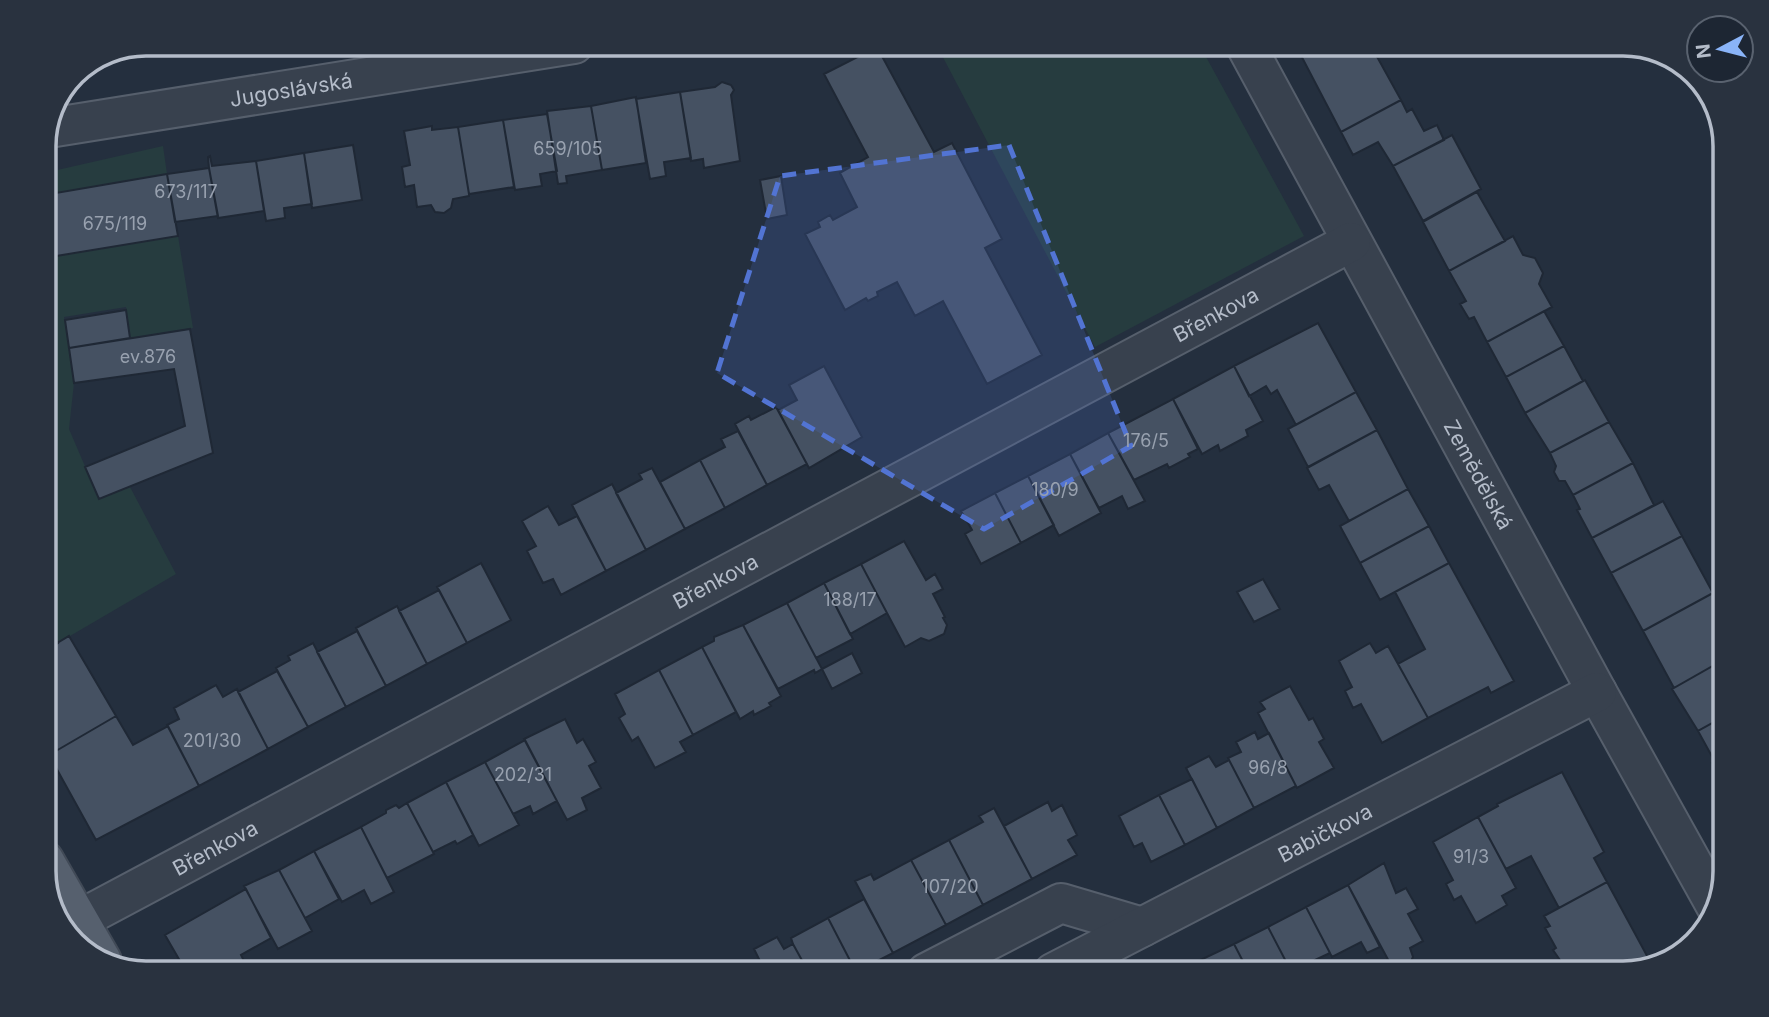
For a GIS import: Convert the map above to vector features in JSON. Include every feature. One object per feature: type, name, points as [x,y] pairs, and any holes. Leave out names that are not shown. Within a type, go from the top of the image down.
[{"type":"main road","points":[[57,882],[92,942]]},
{"type":"street","name":"Jugoslávská","points":[[58,126],[499,56]]},
{"type":"street","name":"Zemědělská","points":[[1251,56],[1710,895]]},
{"type":"street","name":"Břenkova","points":[[79,920],[1351,242]]},
{"type":"street","name":"Babičkova","points":[[1076,961],[1597,692]]},
{"type":"street","points":[[949,961],[1061,903],[1142,927]]},
{"type":"highlighted area","points":[[1009,145],[1131,446],[984,529],[717,373],[780,176]]},
{"type":"green space","points":[[942,56],[1206,56],[1304,236],[1095,347]]},
{"type":"green space","points":[[163,146],[167,174],[56,193],[56,170]]},
{"type":"green space","points":[[178,236],[193,328],[130,338],[126,307],[64,317],[74,383],[69,429],[99,499],[130,487],[176,574],[58,643],[56,639],[56,256]]},
{"type":"building","points":[[859,56],[882,56],[934,152],[952,143],[1002,239],[985,248],[1042,355],[987,384],[943,301],[915,316],[897,282],[877,292],[878,296],[868,301],[866,298],[845,310],[805,234],[820,227],[818,222],[830,215],[833,220],[857,207],[840,173],[868,157],[824,74]]},
{"type":"building","points":[[1301,56],[1377,56],[1401,100],[1341,132]]},
{"type":"building","points":[[722,82],[731,85],[734,90],[731,95],[740,161],[704,168],[703,159],[691,161],[680,92],[715,87]]},
{"type":"building","points":[[680,92],[691,158],[664,162],[666,176],[650,179],[636,99]]},
{"type":"building","points":[[636,97],[646,163],[602,170],[591,106]]},
{"type":"building","points":[[1401,100],[1407,112],[1412,109],[1424,131],[1437,125],[1444,140],[1393,166],[1378,142],[1353,155],[1341,132]]},
{"type":"building","points":[[591,106],[602,170],[566,176],[567,183],[558,184],[547,111]]},
{"type":"building","points":[[547,114],[557,171],[540,174],[542,186],[515,190],[503,120]]},
{"type":"building","points":[[503,120],[514,187],[469,194],[458,127]]},
{"type":"building","points":[[432,126],[432,130],[458,127],[469,194],[453,199],[451,208],[444,213],[435,212],[431,205],[417,207],[414,185],[405,187],[402,167],[410,165],[404,131]]},
{"type":"building","points":[[1452,135],[1481,189],[1423,221],[1393,166]]},
{"type":"building","points":[[353,145],[362,200],[312,208],[304,153]]},
{"type":"building","points":[[304,153],[312,204],[284,208],[285,218],[266,221],[256,161]]},
{"type":"building","points":[[210,156],[212,166],[256,161],[264,211],[218,218],[209,168]]},
{"type":"building","points":[[209,168],[218,216],[175,222],[167,174]]},
{"type":"building","points":[[167,174],[178,236],[56,256],[56,193]]},
{"type":"building","points":[[781,176],[787,215],[767,219],[760,180]]},
{"type":"building","points":[[1477,192],[1505,241],[1449,271],[1423,222]]},
{"type":"building","points":[[1513,236],[1523,255],[1535,258],[1543,273],[1539,284],[1552,307],[1487,342],[1474,317],[1469,319],[1460,304],[1466,301],[1449,271]]},
{"type":"building","points":[[126,310],[130,338],[69,348],[65,320]]},
{"type":"building","points":[[1544,311],[1564,346],[1506,377],[1487,342]]},
{"type":"building","points":[[1318,323],[1356,392],[1296,425],[1277,390],[1271,394],[1266,386],[1249,396],[1234,366]]},
{"type":"building","points":[[190,329],[213,453],[99,499],[85,467],[185,426],[174,369],[74,383],[69,348]]},
{"type":"building","points":[[1564,346],[1583,381],[1525,413],[1506,377]]},
{"type":"building","points":[[824,366],[862,437],[809,468],[778,410],[797,400],[789,385]]},
{"type":"building","points":[[1234,366],[1263,421],[1246,430],[1248,436],[1220,451],[1218,445],[1202,454],[1173,399]]},
{"type":"building","points":[[1585,380],[1609,422],[1550,453],[1525,413]]},
{"type":"building","points":[[1356,392],[1377,430],[1308,467],[1288,429]]},
{"type":"building","points":[[1173,399],[1198,449],[1188,454],[1190,457],[1169,468],[1167,464],[1134,480],[1108,433]]},
{"type":"building","points":[[776,407],[807,464],[767,485],[735,424],[749,416],[751,420]]},
{"type":"building","points":[[1609,422],[1633,463],[1573,495],[1565,481],[1559,481],[1554,472],[1556,466],[1550,453]]},
{"type":"building","points":[[1377,430],[1408,489],[1349,521],[1329,485],[1319,490],[1307,468]]},
{"type":"building","points":[[738,431],[767,485],[725,508],[700,460],[725,447],[721,439]]},
{"type":"building","points":[[1108,433],[1145,501],[1128,509],[1122,496],[1099,508],[1070,454]]},
{"type":"building","points":[[1070,454],[1101,513],[1059,536],[1028,476]]},
{"type":"building","points":[[700,460],[725,508],[685,529],[660,482]]},
{"type":"building","points":[[1633,463],[1654,505],[1592,538],[1577,510],[1580,509],[1573,495]]},
{"type":"building","points":[[652,468],[685,529],[646,550],[616,493],[642,479],[639,474]]},
{"type":"building","points":[[1028,476],[1054,525],[1021,543],[995,493]]},
{"type":"building","points":[[612,484],[646,550],[606,571],[572,505]]},
{"type":"building","points":[[1408,489],[1429,526],[1360,563],[1340,526]]},
{"type":"building","points":[[995,493],[1021,543],[981,564],[965,534],[972,530],[961,511]]},
{"type":"building","points":[[1663,501],[1682,536],[1611,573],[1592,538]]},
{"type":"building","points":[[548,506],[559,525],[577,516],[606,571],[561,595],[553,579],[543,583],[527,551],[536,546],[522,521]]},
{"type":"building","points":[[1429,526],[1449,563],[1380,600],[1360,563]]},
{"type":"building","points":[[1682,536],[1713,593],[1643,631],[1611,573]]},
{"type":"building","points":[[904,541],[926,580],[935,574],[943,589],[933,594],[947,625],[944,634],[929,641],[921,638],[905,647],[861,564]]},
{"type":"building","points":[[481,563],[511,620],[467,643],[437,587]]},
{"type":"building","points":[[1449,563],[1514,681],[1491,693],[1488,687],[1428,718],[1398,664],[1425,649],[1395,592]]},
{"type":"building","points":[[861,564],[887,613],[850,634],[824,583]]},
{"type":"building","points":[[1263,579],[1280,609],[1254,622],[1237,592]]},
{"type":"building","points":[[824,583],[853,639],[816,658],[787,603]]},
{"type":"building","points":[[439,590],[467,643],[427,664],[399,611]]},
{"type":"building","points":[[1713,593],[1713,666],[1674,688],[1643,631]]},
{"type":"building","points":[[787,603],[822,669],[815,673],[814,670],[778,689],[743,625]]},
{"type":"building","points":[[397,606],[427,664],[386,686],[356,628]]},
{"type":"building","points":[[743,625],[781,696],[769,703],[771,706],[754,715],[753,711],[740,719],[702,647],[714,641],[714,637]]},
{"type":"building","points":[[357,631],[386,686],[346,707],[317,652]]},
{"type":"building","points":[[69,636],[116,716],[56,751],[56,644]]},
{"type":"building","points":[[313,643],[346,707],[308,727],[276,668],[290,660],[288,656]]},
{"type":"building","points":[[1370,643],[1376,653],[1388,646],[1428,718],[1382,743],[1361,704],[1353,708],[1345,691],[1352,687],[1339,661]]},
{"type":"building","points":[[702,647],[736,712],[693,735],[659,670]]},
{"type":"building","points":[[852,653],[862,673],[832,689],[822,669]]},
{"type":"building","points":[[1713,666],[1713,723],[1698,731],[1672,689]]},
{"type":"building","points":[[659,670],[693,735],[680,742],[686,752],[655,768],[638,737],[632,741],[619,718],[625,714],[615,694]]},
{"type":"building","points":[[277,671],[308,727],[268,749],[238,692]]},
{"type":"building","points":[[216,685],[223,697],[237,689],[268,749],[199,786],[167,725],[179,719],[174,708]]},
{"type":"building","points":[[1290,686],[1309,720],[1313,718],[1324,739],[1319,742],[1334,768],[1297,788],[1258,713],[1265,709],[1260,702]]},
{"type":"building","points":[[116,716],[133,745],[168,726],[199,786],[96,840],[56,768],[56,751]]},
{"type":"building","points":[[565,719],[577,743],[583,739],[596,762],[589,766],[601,788],[582,798],[587,810],[567,820],[524,739]]},
{"type":"building","points":[[1713,723],[1713,758],[1698,731]]},
{"type":"building","points":[[1255,732],[1258,739],[1269,733],[1296,786],[1254,808],[1228,758],[1241,752],[1236,742]]},
{"type":"building","points":[[525,740],[557,801],[533,814],[530,806],[513,814],[485,762]]},
{"type":"building","points":[[1209,756],[1216,767],[1229,760],[1254,808],[1217,828],[1186,768]]},
{"type":"building","points":[[485,762],[519,825],[479,846],[446,782]]},
{"type":"building","points":[[1562,772],[1604,852],[1594,858],[1607,882],[1559,908],[1531,856],[1506,869],[1478,817],[1498,806],[1497,804]]},
{"type":"building","points":[[1192,779],[1217,828],[1185,845],[1159,795]]},
{"type":"building","points":[[446,782],[473,835],[433,852],[407,803]]},
{"type":"building","points":[[1159,795],[1185,845],[1151,862],[1142,843],[1134,847],[1119,816]]},
{"type":"building","points":[[1048,802],[1052,811],[1062,805],[1077,835],[1068,840],[1077,855],[1032,879],[1004,826]]},
{"type":"building","points":[[407,803],[434,854],[387,878],[361,827],[386,813],[386,810],[396,805],[399,808]]},
{"type":"building","points":[[994,808],[1032,879],[983,905],[949,840],[983,822],[979,816]]},
{"type":"building","points":[[1478,817],[1516,888],[1502,896],[1507,905],[1476,923],[1461,896],[1454,900],[1446,884],[1453,880],[1433,842]]},
{"type":"building","points":[[361,827],[394,892],[371,904],[364,890],[342,902],[314,851]]},
{"type":"building","points":[[949,840],[983,905],[946,925],[911,860]]},
{"type":"building","points":[[314,851],[339,899],[305,918],[279,870]]},
{"type":"building","points":[[911,860],[946,925],[893,953],[855,881],[871,874],[874,880]]},
{"type":"building","points":[[1384,863],[1396,893],[1406,888],[1418,909],[1408,914],[1423,941],[1410,948],[1413,957],[1411,961],[1389,961],[1348,885]]},
{"type":"building","points":[[279,870],[312,931],[278,949],[244,886]]},
{"type":"building","points":[[1607,882],[1648,957],[1623,961],[1561,961],[1553,950],[1556,948],[1545,928],[1550,926],[1544,916]]},
{"type":"building","points":[[1348,885],[1380,947],[1367,953],[1361,942],[1332,957],[1306,907]]},
{"type":"building","points":[[246,889],[271,938],[241,955],[244,961],[180,961],[165,935]]},
{"type":"building","points":[[864,899],[893,953],[877,961],[850,961],[828,918]]},
{"type":"building","points":[[1306,907],[1330,953],[1316,961],[1286,961],[1268,927]]},
{"type":"building","points":[[828,918],[850,961],[802,961],[791,938]]},
{"type":"building","points":[[1268,927],[1286,961],[1243,961],[1234,944]]},
{"type":"building","points":[[777,937],[784,949],[793,944],[802,961],[760,961],[754,949]]},
{"type":"building","points":[[1234,944],[1243,961],[1198,961]]}]
